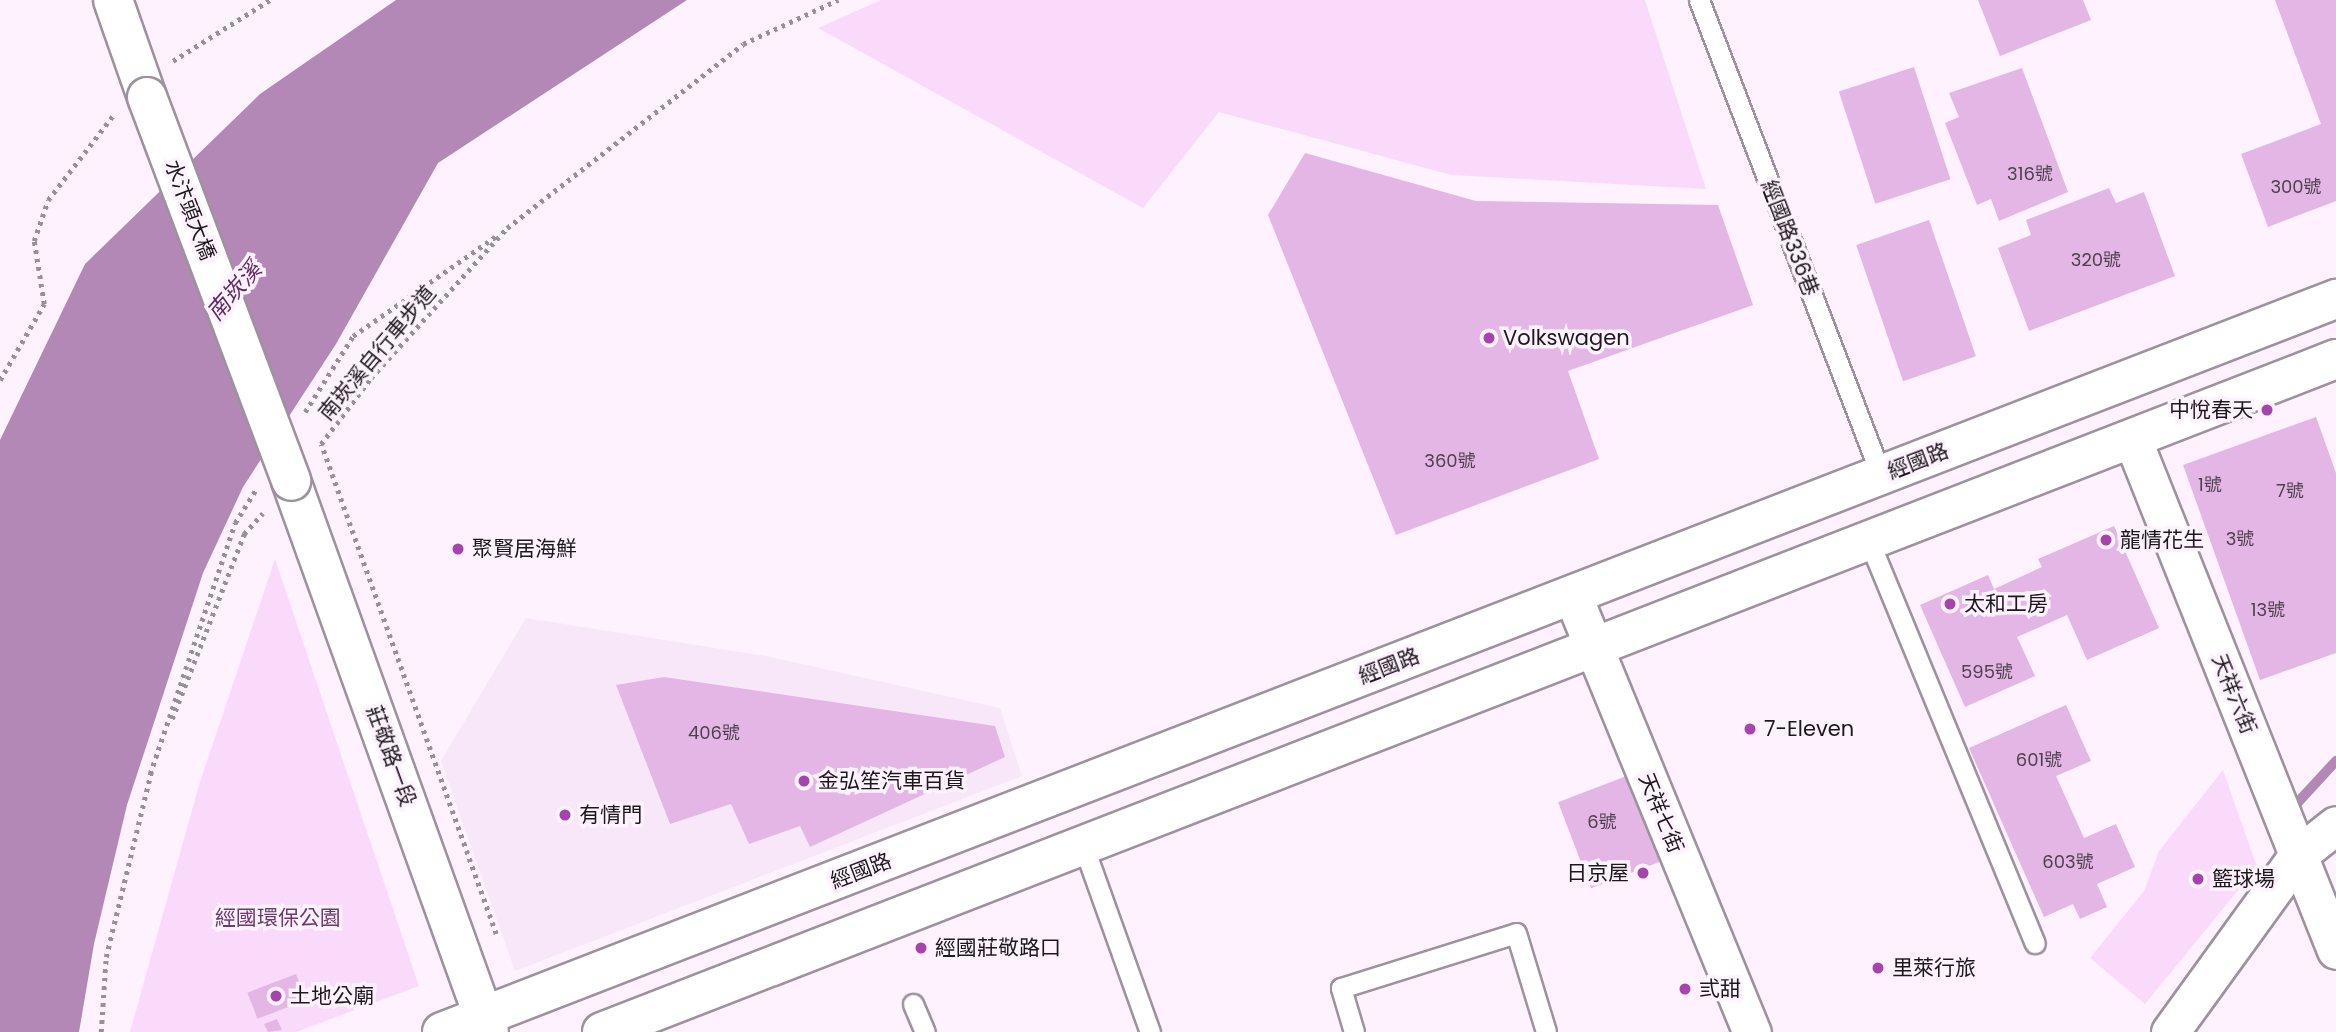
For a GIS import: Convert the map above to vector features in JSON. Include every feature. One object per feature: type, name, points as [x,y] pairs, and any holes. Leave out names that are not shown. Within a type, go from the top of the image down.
[{"type":"street","name":"水汴頭大橋","points":[[113,0],[291,481]]},
{"type":"street","name":"經國路","points":[[442,1032],[486,1024],[1572,594],[2336,299]]},
{"type":"street","points":[[602,1032],[2336,359]]},
{"type":"street","name":"天祥六街","points":[[2132,438],[2336,950]]},
{"type":"street","name":"莊敬路一段","points":[[291,481],[486,1024]]},
{"type":"street","name":"天祥七街","points":[[1572,594],[1752,1032]]},
{"type":"street","points":[[2170,1032],[2295,847],[2336,825]]},
{"type":"lane","name":"經國路336巷","points":[[1699,0],[1881,475]]},
{"type":"lane","points":[[1869,541],[2035,943]]},
{"type":"lane","points":[[1083,845],[1150,1032]]},
{"type":"lane","points":[[1354,1032],[1341,988],[1516,933],[1546,1032]]},
{"type":"lane","points":[[913,1004],[925,1032]]},
{"type":"path","points":[[181,56],[270,0]]},
{"type":"path","name":"南崁溪自行車步道","points":[[496,934],[321,444],[371,378],[507,228],[743,44],[838,0]]},
{"type":"path","points":[[0,380],[44,304],[34,242],[48,200],[105,126]]},
{"type":"path","points":[[101,1032],[106,957],[150,774],[244,534],[291,481]]},
{"type":"shaded area","points":[[526,618],[766,656],[1000,708],[1022,776],[515,971],[441,761]]},
{"type":"green space","points":[[881,0],[1645,0],[1706,189],[1451,175],[1219,112],[1143,208],[818,28]]},
{"type":"green space","name":"經國環保公園","points":[[275,559],[419,986],[296,1032],[130,1032],[199,785]]},
{"type":"green space","name":"籃球場","points":[[2223,770],[2257,867],[2145,1004],[2090,958],[2144,891],[2159,851]]},
{"type":"water","name":"南崁溪","points":[[396,0],[687,0],[438,163],[336,344],[243,487],[203,573],[127,805],[94,944],[79,1032],[0,1032],[0,440],[85,264],[260,94]]},
{"type":"building","points":[[1978,0],[2083,0],[2091,20],[2000,56]]},
{"type":"building","points":[[2275,0],[2336,0],[2336,201],[2268,227],[2241,154],[2321,124]]},
{"type":"building","points":[[1914,67],[1950,179],[1875,204],[1839,91]]},
{"type":"building","points":[[2022,68],[2068,192],[1999,221],[1991,199],[1977,205],[1945,123],[1959,117],[1949,93]]},
{"type":"building","name":"Volkswagen","points":[[1305,153],[1476,201],[1718,205],[1753,305],[1568,371],[1599,459],[1396,535],[1268,215]]},
{"type":"building","points":[[2109,188],[2116,203],[2144,192],[2175,276],[2029,331],[1998,248],[2031,235],[2026,220]]},
{"type":"building","points":[[1929,220],[1976,356],[1903,381],[1856,245]]},
{"type":"building","points":[[2316,417],[2336,473],[2336,653],[2260,680],[2183,465]]},
{"type":"building","points":[[2114,526],[2159,628],[2087,660],[2067,615],[2017,637],[2035,676],[1965,707],[1920,605],[1988,575],[1994,589],[2042,567],[2038,559]]},
{"type":"building","name":"金弘笙汽車百貨","points":[[664,677],[995,726],[1005,757],[810,847],[800,826],[749,844],[731,804],[670,824],[616,685]]},
{"type":"building","points":[[2066,705],[2091,761],[2056,776],[2084,838],[2116,824],[2135,867],[2097,884],[2107,907],[2080,919],[2073,904],[2044,917],[1969,748]]},
{"type":"building","points":[[1629,775],[1662,861],[1591,888],[1558,802]]},
{"type":"building","name":"土地公廟","points":[[296,974],[306,1000],[257,1019],[247,993]]},
{"type":"building","points":[[277,1019],[282,1030],[268,1032],[264,1024]]},
{"type":"waterway","points":[[2288,813],[2336,761]]},
{"type":"place","name":"Volkswagen","points":[[1489,338]]},
{"type":"place","name":"中悅春天","points":[[2267,410]]},
{"type":"place","name":"龍情花生","points":[[2106,540]]},
{"type":"place","name":"聚賢居海鮮","points":[[458,549]]},
{"type":"place","name":"太和工房","points":[[1950,604]]},
{"type":"place","name":"7-Eleven","points":[[1750,729]]},
{"type":"place","name":"金弘笙汽車百貨","points":[[804,781]]},
{"type":"place","name":"有情門","points":[[565,815]]},
{"type":"place","name":"日京屋","points":[[1643,873]]},
{"type":"place","name":"籃球場","points":[[2198,879]]},
{"type":"place","name":"經國莊敬路口","points":[[921,948]]},
{"type":"place","name":"里萊行旅","points":[[1878,968]]},
{"type":"place","name":"弎甜","points":[[1685,989]]},
{"type":"place","name":"土地公廟","points":[[276,996]]}]
